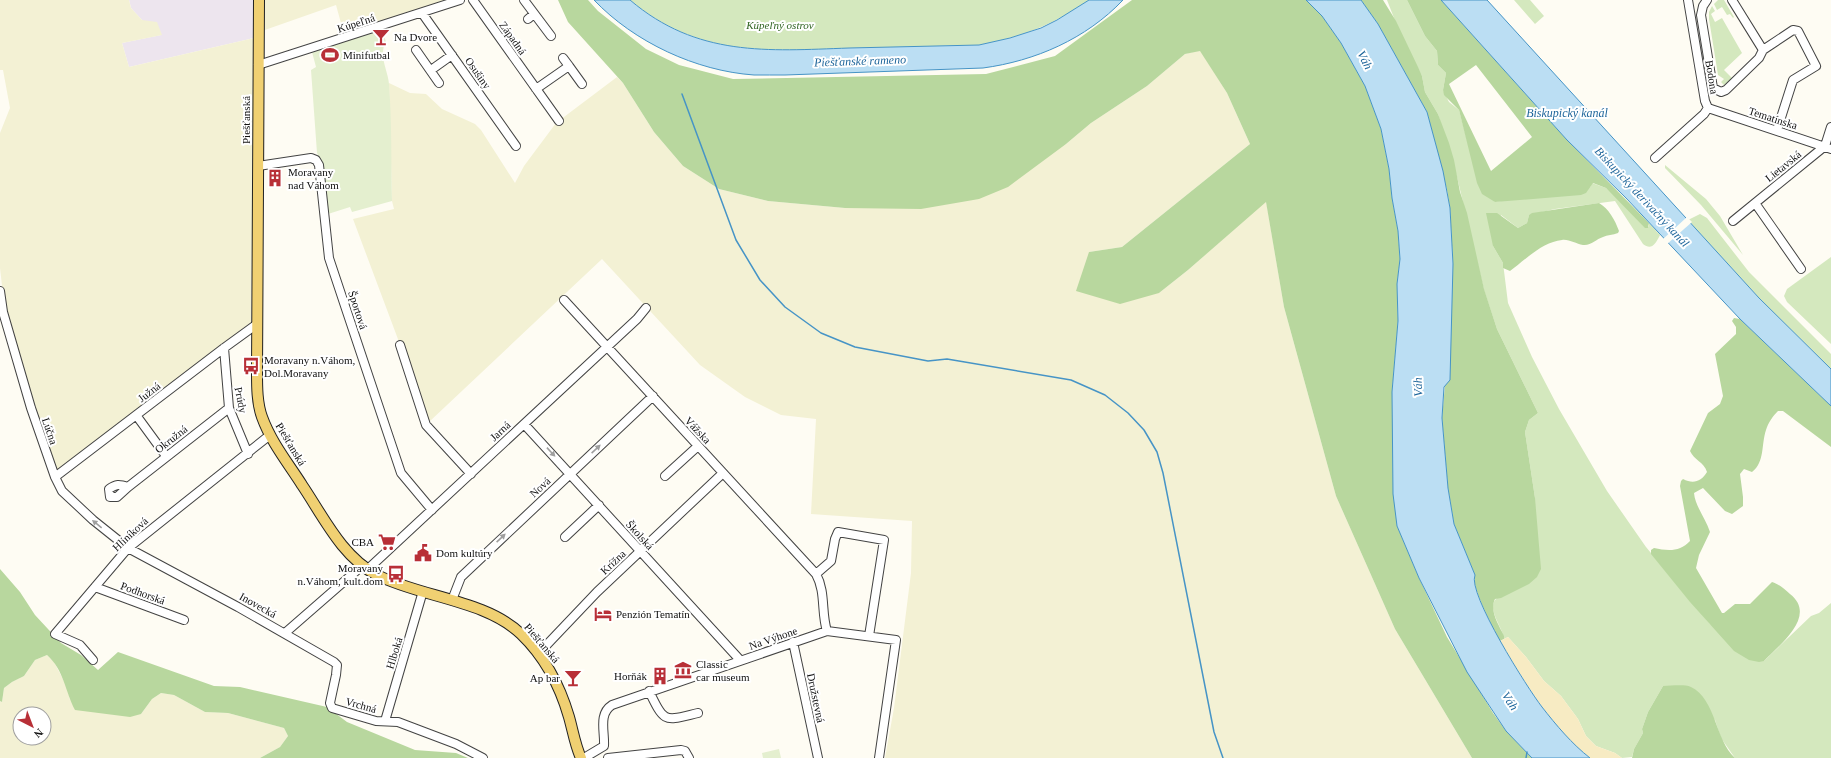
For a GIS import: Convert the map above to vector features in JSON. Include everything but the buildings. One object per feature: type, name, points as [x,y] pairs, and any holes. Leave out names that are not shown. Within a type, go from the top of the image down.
[{"type":"main road","name":"Piešťanská","points":[[259,0],[257,324],[259,404],[270,435],[337,539],[365,567],[388,579],[452,600],[503,621],[521,634],[538,654],[559,687],[581,758]]},
{"type":"street","name":"Kúpeľná","points":[[258,65],[460,0]]},
{"type":"street","name":"Západná","points":[[473,0],[559,122]]},
{"type":"street","points":[[524,0],[531,17],[551,36]]},
{"type":"street","name":"Bodona","points":[[1655,158],[1704,114],[1708,108],[1705,101],[1688,0]]},
{"type":"street","points":[[1707,0],[1700,15],[1713,88],[1721,92],[1726,90],[1759,58],[1763,50],[1793,30],[1798,31],[1816,66],[1793,80],[1777,130]]},
{"type":"street","points":[[1732,0],[1763,50]]},
{"type":"street","name":"Osušiny","points":[[422,12],[516,146]]},
{"type":"street","points":[[416,50],[439,83]]},
{"type":"street","points":[[431,70],[452,55]]},
{"type":"street","points":[[1698,57],[1707,55]]},
{"type":"street","points":[[563,58],[582,84]]},
{"type":"street","points":[[536,89],[569,66]]},
{"type":"street","name":"Tematínska","points":[[1708,108],[1828,148]]},
{"type":"street","points":[[1828,148],[1831,127]]},
{"type":"street","name":"Lietavská","points":[[1733,220],[1828,148]]},
{"type":"street","name":"Športová","points":[[258,166],[311,158],[316,160],[319,165],[329,258],[401,473],[432,510]]},
{"type":"street","points":[[1755,203],[1801,269]]},
{"type":"street","name":"Lúčna","points":[[0,291],[3,312],[28,401],[55,478],[62,490],[93,520],[128,548]]},
{"type":"street","name":"Vážska","points":[[564,300],[816,574],[822,589],[824,622],[827,631]]},
{"type":"street","name":"Jarná","points":[[365,567],[432,510],[642,315],[646,308]]},
{"type":"street","name":"Južná","points":[[55,478],[257,324]]},
{"type":"street","points":[[400,345],[426,425],[471,474]]},
{"type":"street","name":"Prúdy","points":[[224,348],[229,408],[248,454]]},
{"type":"street","name":"Nová","points":[[452,600],[461,577],[653,396]]},
{"type":"street","name":"Okružná","points":[[128,487],[229,408]]},
{"type":"street","points":[[136,415],[166,456]]},
{"type":"street","name":"Školská","points":[[524,424],[740,660]]},
{"type":"street","name":"Hliníková","points":[[93,660],[80,645],[55,634],[128,548],[270,435]]},
{"type":"street","points":[[665,476],[698,446]]},
{"type":"street","name":"Krížna","points":[[538,654],[597,592],[723,472]]},
{"type":"street","points":[[565,537],[599,506]]},
{"type":"street","points":[[816,574],[831,562],[834,539],[838,532],[884,540],[869,636]]},
{"type":"street","name":"Inovecká","points":[[128,548],[136,554],[285,633]]},
{"type":"street","points":[[285,633],[365,567]]},
{"type":"street","name":"Podhorská","points":[[95,587],[184,620]]},
{"type":"street","name":"Hlboká","points":[[385,721],[423,591]]},
{"type":"street","name":"Na Výhone","points":[[584,758],[604,746],[603,717],[606,709],[624,700],[649,691],[827,631],[896,640],[879,758]]},
{"type":"street","name":"Vrchná","points":[[285,633],[336,663],[336,675],[330,703],[332,708],[371,720],[398,722],[464,748],[482,758]]},
{"type":"street","name":"Družstevná","points":[[793,642],[818,758]]},
{"type":"street","points":[[649,691],[657,708],[665,718],[670,720],[698,713]]},
{"type":"street","points":[[608,758],[681,750],[685,751],[689,758]]},
{"type":"shaded area","points":[[0,0],[129,0],[131,8],[142,20],[157,22],[162,35],[122,43],[129,67],[254,38],[251,325],[58,472],[31,405],[4,303],[0,268],[0,133],[10,108],[3,70],[0,70]]},
{"type":"shaded area","points":[[129,0],[263,0],[262,31],[254,38],[129,67],[122,43],[161,35],[142,20],[131,8]]},
{"type":"shaded area","points":[[263,0],[446,0],[344,34],[336,5],[262,31]]},
{"type":"shaded area","points":[[1200,50],[1227,93],[1250,144],[1122,247],[1089,252],[1159,293],[1188,270],[1266,201],[1284,307],[1336,496],[1395,629],[1472,758],[885,758],[894,708],[911,573],[912,521],[811,514],[816,419],[781,415],[745,397],[700,365],[602,259],[429,422],[353,219],[394,209],[392,201],[389,83],[410,93],[426,94],[442,109],[475,124],[481,130],[515,183],[524,166],[556,123],[617,77],[623,83],[654,132],[683,166],[719,189],[768,201],[845,208],[1066,144],[1091,123],[1147,86],[1185,54]]},
{"type":"shaded area","points":[[47,655],[54,662],[67,687],[70,700],[141,714],[152,699],[161,693],[174,695],[205,712],[228,713],[284,728],[288,736],[280,747],[260,758],[0,758],[0,701],[2,702],[4,688],[24,676],[35,660]]},
{"type":"green space","points":[[558,0],[588,0],[598,11],[646,49],[679,65],[733,79],[986,74],[1055,56],[1132,0],[1306,0],[1322,16],[1341,43],[1365,86],[1381,129],[1389,169],[1398,231],[1400,259],[1397,284],[1398,321],[1392,392],[1397,526],[1419,578],[1447,637],[1493,713],[1506,731],[1532,758],[1472,758],[1395,629],[1336,496],[1284,307],[1266,202],[1188,270],[1159,293],[1120,304],[1076,291],[1089,252],[1122,247],[1250,144],[1227,93],[1200,51],[1185,54],[1147,86],[1091,123],[1066,144],[1008,187],[979,199],[921,209],[845,208],[768,201],[719,189],[683,166],[654,132],[623,83],[568,22]]},
{"type":"green space","name":"Kúpeľný ostrov","points":[[630,0],[1089,0],[1062,17],[1037,29],[1010,38],[979,45],[787,50],[732,46],[706,41],[680,32],[655,18]]},
{"type":"green space","points":[[1361,0],[1383,0],[1396,21],[1422,76],[1425,92],[1438,114],[1449,143],[1484,289],[1497,329],[1538,413],[1529,420],[1525,432],[1535,498],[1541,569],[1537,577],[1529,584],[1501,598],[1495,599],[1493,604],[1494,613],[1497,623],[1504,636],[1504,639],[1500,641],[1479,598],[1474,581],[1475,575],[1454,524],[1448,488],[1442,418],[1451,319],[1453,264],[1450,208],[1447,190],[1427,112],[1378,24]]},
{"type":"green space","points":[[1387,0],[1407,0],[1425,36],[1437,51],[1438,65],[1446,73],[1443,90],[1449,102],[1459,110],[1471,155],[1495,202],[1590,187],[1592,183],[1606,188],[1649,227],[1649,223],[1660,235],[1653,245],[1649,247],[1643,244],[1615,201],[1555,209],[1529,215],[1527,223],[1518,228],[1501,215],[1493,246],[1503,263],[1508,303],[1532,357],[1559,409],[1607,491],[1646,547],[1710,624],[1764,661],[1811,616],[1819,613],[1831,603],[1831,758],[1735,758],[1721,738],[1715,720],[1663,686],[1648,712],[1642,729],[1643,733],[1634,749],[1632,757],[1622,758],[1615,753],[1596,746],[1586,736],[1578,719],[1561,696],[1544,681],[1526,657],[1508,637],[1504,639],[1493,607],[1535,498],[1525,432],[1529,420],[1538,413],[1497,329],[1484,290],[1457,177],[1438,114],[1425,92],[1422,76],[1401,36]]},
{"type":"green space","points":[[1407,0],[1441,0],[1567,140],[1649,223],[1648,228],[1645,228],[1606,188],[1593,183],[1586,193],[1581,195],[1495,202],[1482,194],[1477,183],[1459,110],[1444,95],[1443,90],[1446,73],[1438,65],[1437,51],[1425,36]],"holes":[[[1476,65],[1532,137],[1491,171],[1449,84]]]},
{"type":"green space","points":[[1514,0],[1530,0],[1544,16],[1535,24]]},
{"type":"green space","points":[[1718,0],[1724,0],[1734,17],[1733,18],[1730,14],[1727,15],[1722,7],[1717,10],[1714,4]]},
{"type":"green space","points":[[1712,6],[1715,11],[1711,14],[1715,22],[1722,18],[1742,53],[1724,70],[1732,78],[1724,85],[1721,82],[1724,79],[1718,75],[1709,19],[1709,12]]},
{"type":"green space","points":[[382,29],[386,42],[383,57],[388,79],[390,99],[392,201],[352,212],[350,207],[328,214],[321,161],[317,153],[311,70],[316,67],[312,52]]},
{"type":"green space","points":[[1665,165],[1706,199],[1720,216],[1743,255],[1701,205],[1665,168]]},
{"type":"green space","points":[[1599,203],[1606,208],[1611,215],[1616,223],[1619,231],[1618,233],[1605,236],[1586,245],[1565,240],[1555,241],[1534,252],[1510,271],[1503,268],[1503,263],[1493,246],[1486,213],[1497,213],[1518,228],[1527,223],[1529,215],[1532,213]]},
{"type":"green space","points":[[1700,214],[1707,218],[1749,272],[1831,354],[1831,369],[1759,298],[1688,220]]},
{"type":"green space","points":[[1831,257],[1831,344],[1787,302],[1784,296],[1787,289]]},
{"type":"green space","points":[[1734,318],[1740,319],[1831,406],[1831,447],[1783,411],[1778,411],[1776,413],[1767,427],[1759,463],[1752,472],[1744,469],[1740,474],[1743,506],[1732,514],[1725,511],[1703,488],[1694,493],[1696,503],[1710,532],[1699,555],[1696,568],[1722,613],[1735,604],[1750,604],[1772,582],[1784,589],[1798,603],[1800,612],[1798,621],[1793,630],[1764,661],[1759,662],[1749,660],[1734,651],[1690,602],[1651,554],[1651,550],[1654,548],[1674,550],[1686,545],[1690,541],[1680,486],[1683,479],[1693,482],[1702,478],[1707,472],[1704,466],[1690,451],[1708,413],[1720,404],[1723,396],[1715,354],[1736,334],[1736,327],[1732,321]]},
{"type":"green space","points":[[0,569],[20,592],[35,615],[61,643],[81,655],[98,670],[118,652],[214,686],[240,687],[327,707],[347,722],[415,750],[456,753],[468,758],[260,758],[280,747],[288,736],[284,728],[228,713],[205,712],[174,695],[161,693],[152,699],[141,714],[130,717],[75,710],[61,674],[53,661],[47,655],[35,660],[24,676],[4,688],[2,702],[0,701]]},
{"type":"green space","points":[[1663,686],[1688,686],[1699,693],[1711,710],[1723,741],[1735,758],[1632,758],[1634,749],[1643,733],[1642,729],[1648,712]]},
{"type":"green space","points":[[779,749],[781,758],[763,758],[762,753]]},
{"type":"sand","points":[[1508,637],[1526,657],[1544,681],[1561,696],[1578,719],[1586,736],[1596,746],[1615,753],[1622,758],[1590,758],[1563,733],[1540,704],[1500,641]]},
{"type":"water","name":"Piešťanské rameno","points":[[594,0],[630,0],[655,19],[681,32],[707,41],[761,49],[790,50],[979,45],[1010,38],[1041,28],[1089,0],[1123,0],[1093,26],[1076,37],[1040,54],[1002,65],[983,68],[754,75],[710,68],[667,52],[628,29]]},
{"type":"water","name":"Váh","points":[[1306,0],[1361,0],[1378,24],[1427,112],[1443,171],[1450,208],[1453,264],[1450,380],[1444,387],[1442,418],[1448,488],[1454,524],[1475,575],[1475,585],[1480,601],[1500,641],[1524,681],[1542,707],[1564,734],[1590,758],[1532,758],[1506,731],[1467,672],[1419,578],[1397,526],[1393,494],[1392,392],[1398,321],[1397,284],[1400,259],[1398,231],[1389,169],[1381,129],[1365,86],[1341,43],[1322,16]]},
{"type":"water","name":"Biskupický kanál","points":[[1441,0],[1487,0],[1759,298],[1831,369],[1831,406],[1740,319],[1626,198],[1567,140]]},
{"type":"pier","points":[[1687,217],[1692,222],[1666,245],[1662,240]]},
{"type":"waterway","points":[[682,94],[736,240],[760,280],[785,307],[821,333],[855,347],[928,361],[947,359],[1071,380],[1105,395],[1128,413],[1144,430],[1157,452],[1163,473],[1214,732],[1223,758]]},
{"type":"waterway","points":[[1526,758],[1527,752]]},
{"type":"place","name":"Na Dvore","points":[[381,37]]},
{"type":"place","name":"Minifutbal","points":[[330,55]]},
{"type":"place","name":"Moravany nad Váhom","points":[[275,178]]},
{"type":"place","name":"Moravany n.Váhom, Dol.Moravany","points":[[251,366]]},
{"type":"place","name":"CBA","points":[[387,542]]},
{"type":"place","name":"Dom kultúry","points":[[423,553]]},
{"type":"place","name":"Moravany n.Váhom, kult.dom","points":[[396,574]]},
{"type":"place","name":"Penzión Tematín","points":[[603,614]]},
{"type":"place","name":"Classic car museum","points":[[683,670]]},
{"type":"place","name":"Horňák","points":[[660,676]]},
{"type":"place","name":"Ap bar","points":[[573,678]]},
{"type":"water label","name":"Biskupický derivačný kanál","points":[[1642,197]]}]
